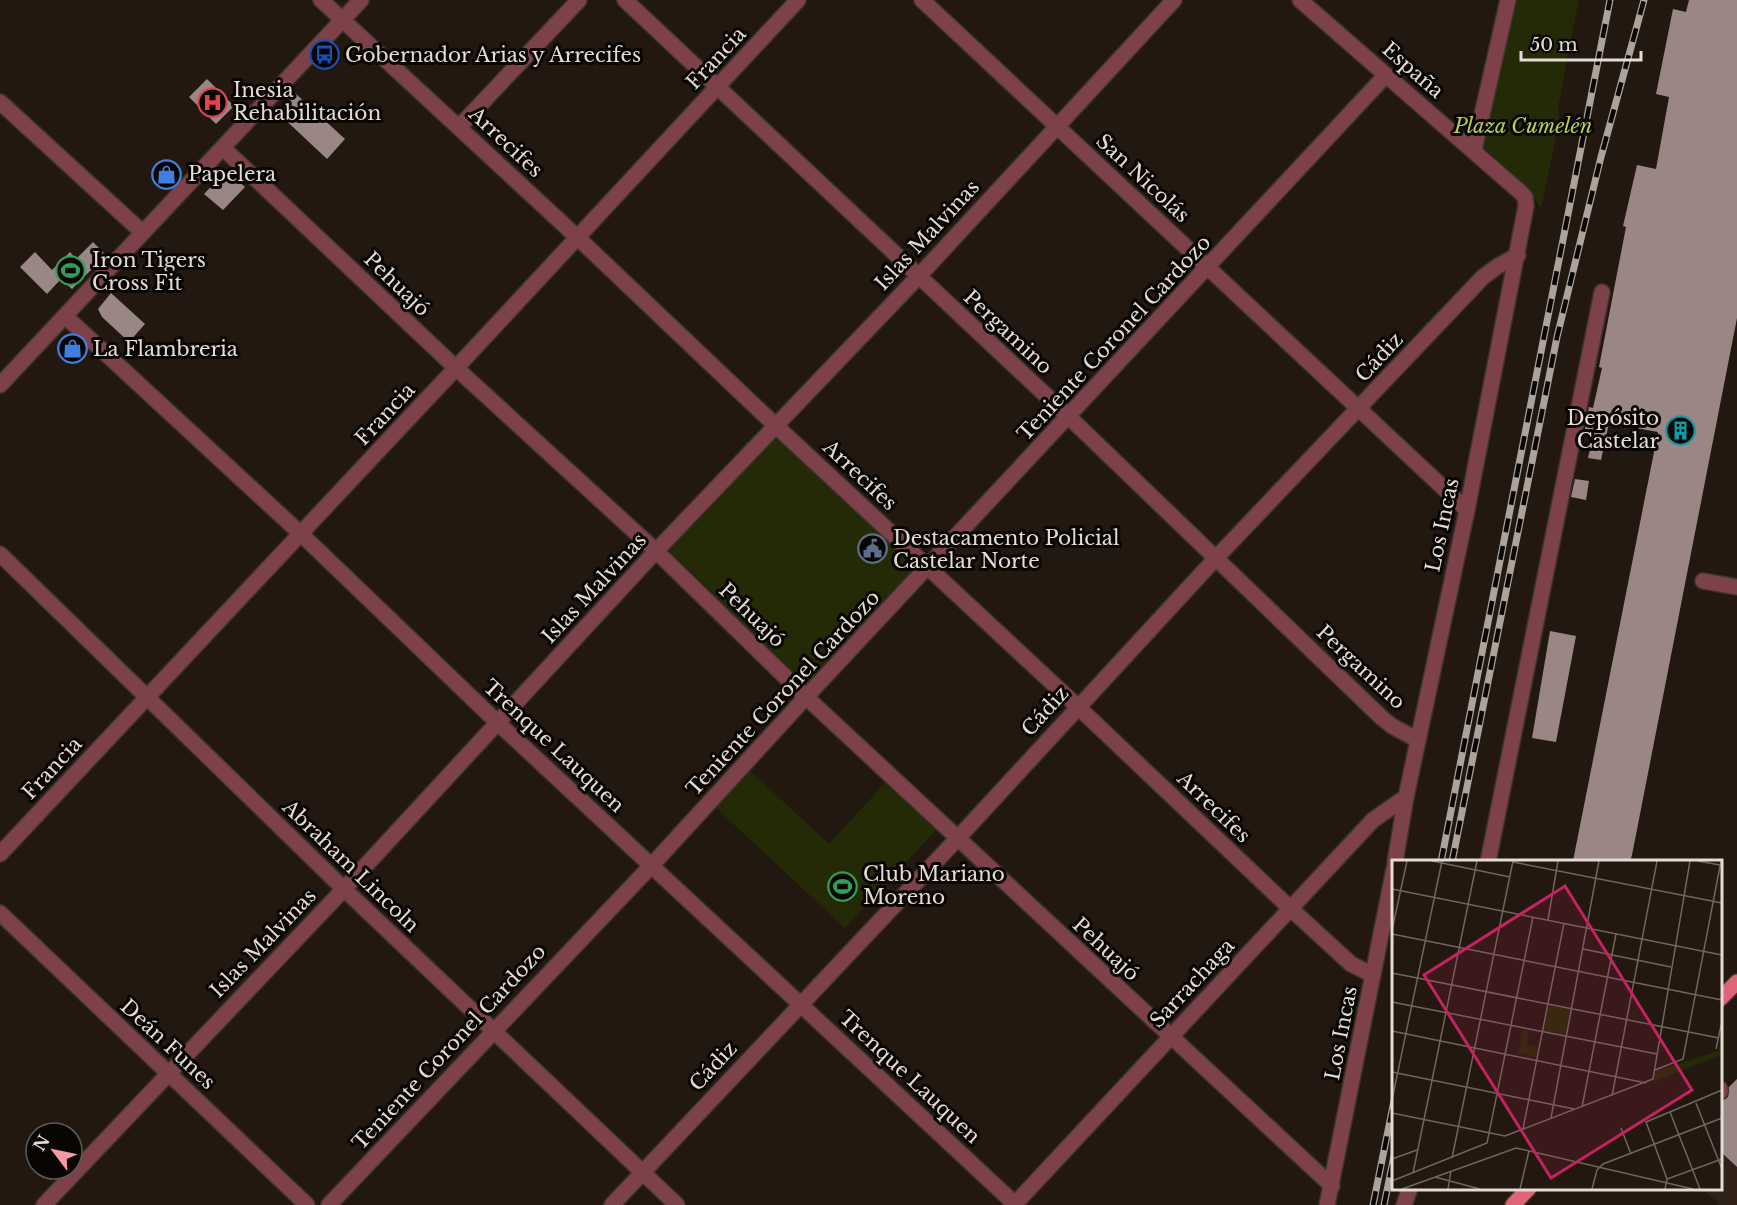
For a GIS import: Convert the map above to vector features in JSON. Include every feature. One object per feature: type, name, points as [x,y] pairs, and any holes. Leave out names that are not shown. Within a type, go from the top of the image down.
[{"type":"main road","points":[[1722,997],[1737,982]]},
{"type":"main road","points":[[1513,1205],[1527,1190]]},
{"type":"street","name":"Arrecifes","points":[[321,0],[577,237],[1291,909],[1351,964],[1373,975]]},
{"type":"street","points":[[0,385],[361,0]]},
{"type":"street","points":[[459,127],[579,0]]},
{"type":"street","name":"Pergamino","points":[[626,0],[1069,417],[1382,718],[1418,740]]},
{"type":"street","name":"Francia","points":[[0,854],[798,0]]},
{"type":"street","name":"San Nicolás","points":[[922,0],[1467,510]]},
{"type":"street","name":"Islas Malvinas","points":[[44,1205],[344,889],[656,551],[918,277],[1174,0]]},
{"type":"street","name":"España","points":[[1300,0],[1525,197]]},
{"type":"street","points":[[1474,150],[1508,0]]},
{"type":"street","name":"Teniente Coronel Cardozo","points":[[329,1205],[651,866],[1386,75]]},
{"type":"street","points":[[0,102],[142,232]]},
{"type":"street","name":"Pehuajó","points":[[224,148],[456,368],[656,551],[957,839],[1332,1186]]},
{"type":"street","name":"Los Incas","points":[[1395,860],[1406,797],[1518,255],[1526,206],[1525,197]]},
{"type":"street","name":"Cádiz","points":[[612,1205],[957,839],[1077,706],[1483,277],[1518,255]]},
{"type":"street","points":[[1488,860],[1602,292]]},
{"type":"street","name":"Trenque Lauquen","points":[[65,315],[1015,1205]]},
{"type":"street","name":"Abraham Lincoln","points":[[0,554],[344,889],[677,1205]]},
{"type":"street","points":[[1703,580],[1737,587]]},
{"type":"street","name":"Sarrachaga","points":[[1015,1205],[1373,820],[1406,797]]},
{"type":"street","name":"Los Incas","points":[[1328,1205],[1392,880]]},
{"type":"street","name":"Deán Funes","points":[[0,913],[307,1205]]},
{"type":"street","points":[[1404,1205],[1409,1190]]},
{"type":"shaded area","points":[[1722,1152],[1737,1167],[1737,1205],[1720,1205],[1704,1190],[1722,1190]]},
{"type":"green space","name":"Plaza Cumelén","points":[[1516,0],[1579,0],[1558,107],[1559,121],[1541,209],[1530,191],[1483,147]]},
{"type":"green space","points":[[776,438],[918,569],[808,686],[669,550]]},
{"type":"green space","name":"Club Mariano Moreno","points":[[749,770],[829,844],[885,783],[936,830],[845,928],[715,807]]},
{"type":"building","name":"Depósito Castelar","points":[[1689,0],[1737,0],[1737,318],[1632,855],[1630,860],[1573,860],[1658,432],[1609,423],[1601,460],[1588,458],[1593,436],[1584,434],[1589,407],[1593,408],[1602,368],[1599,367],[1626,227],[1623,226],[1637,165],[1656,169],[1669,97],[1656,94],[1673,9],[1686,12]]},
{"type":"building","name":"Inesia Rehabilitación","points":[[207,79],[234,106],[216,124],[189,97]]},
{"type":"building","points":[[295,93],[345,139],[327,159],[278,113]]},
{"type":"building","points":[[221,176],[234,177],[245,187],[223,210],[204,194]]},
{"type":"building","points":[[93,242],[106,255],[72,289],[61,279],[47,294],[20,267],[35,252],[52,270],[70,252],[76,259]]},
{"type":"building","points":[[111,293],[145,324],[129,342],[102,317],[98,309]]},
{"type":"building","points":[[1575,479],[1589,481],[1586,500],[1571,497]]},
{"type":"building","points":[[1550,631],[1576,636],[1556,742],[1532,738]]},
{"type":"building","points":[[1737,1079],[1737,1167],[1722,1153],[1722,1101],[1728,1097],[1729,1087]]},
{"type":"railway","points":[[1441,860],[1610,0]]},
{"type":"railway","points":[[1452,860],[1557,337],[1601,157],[1644,0]]},
{"type":"railway","points":[[1373,1205],[1392,1111]]},
{"type":"railway","points":[[1384,1205],[1392,1166]]},
{"type":"place","name":"Gobernador Arias y Arrecifes","points":[[324,55]]},
{"type":"place","name":"Inesia Rehabilitación","points":[[212,102]]},
{"type":"place","name":"Papelera","points":[[167,174]]},
{"type":"place","name":"Iron Tigers Cross Fit","points":[[71,271]]},
{"type":"place","name":"La Flambreria","points":[[72,349]]},
{"type":"place","name":"Depósito Castelar","points":[[1680,430]]},
{"type":"place","name":"Destacamento Policial Castelar Norte","points":[[872,549]]},
{"type":"place","name":"Club Mariano Moreno","points":[[842,886]]}]
